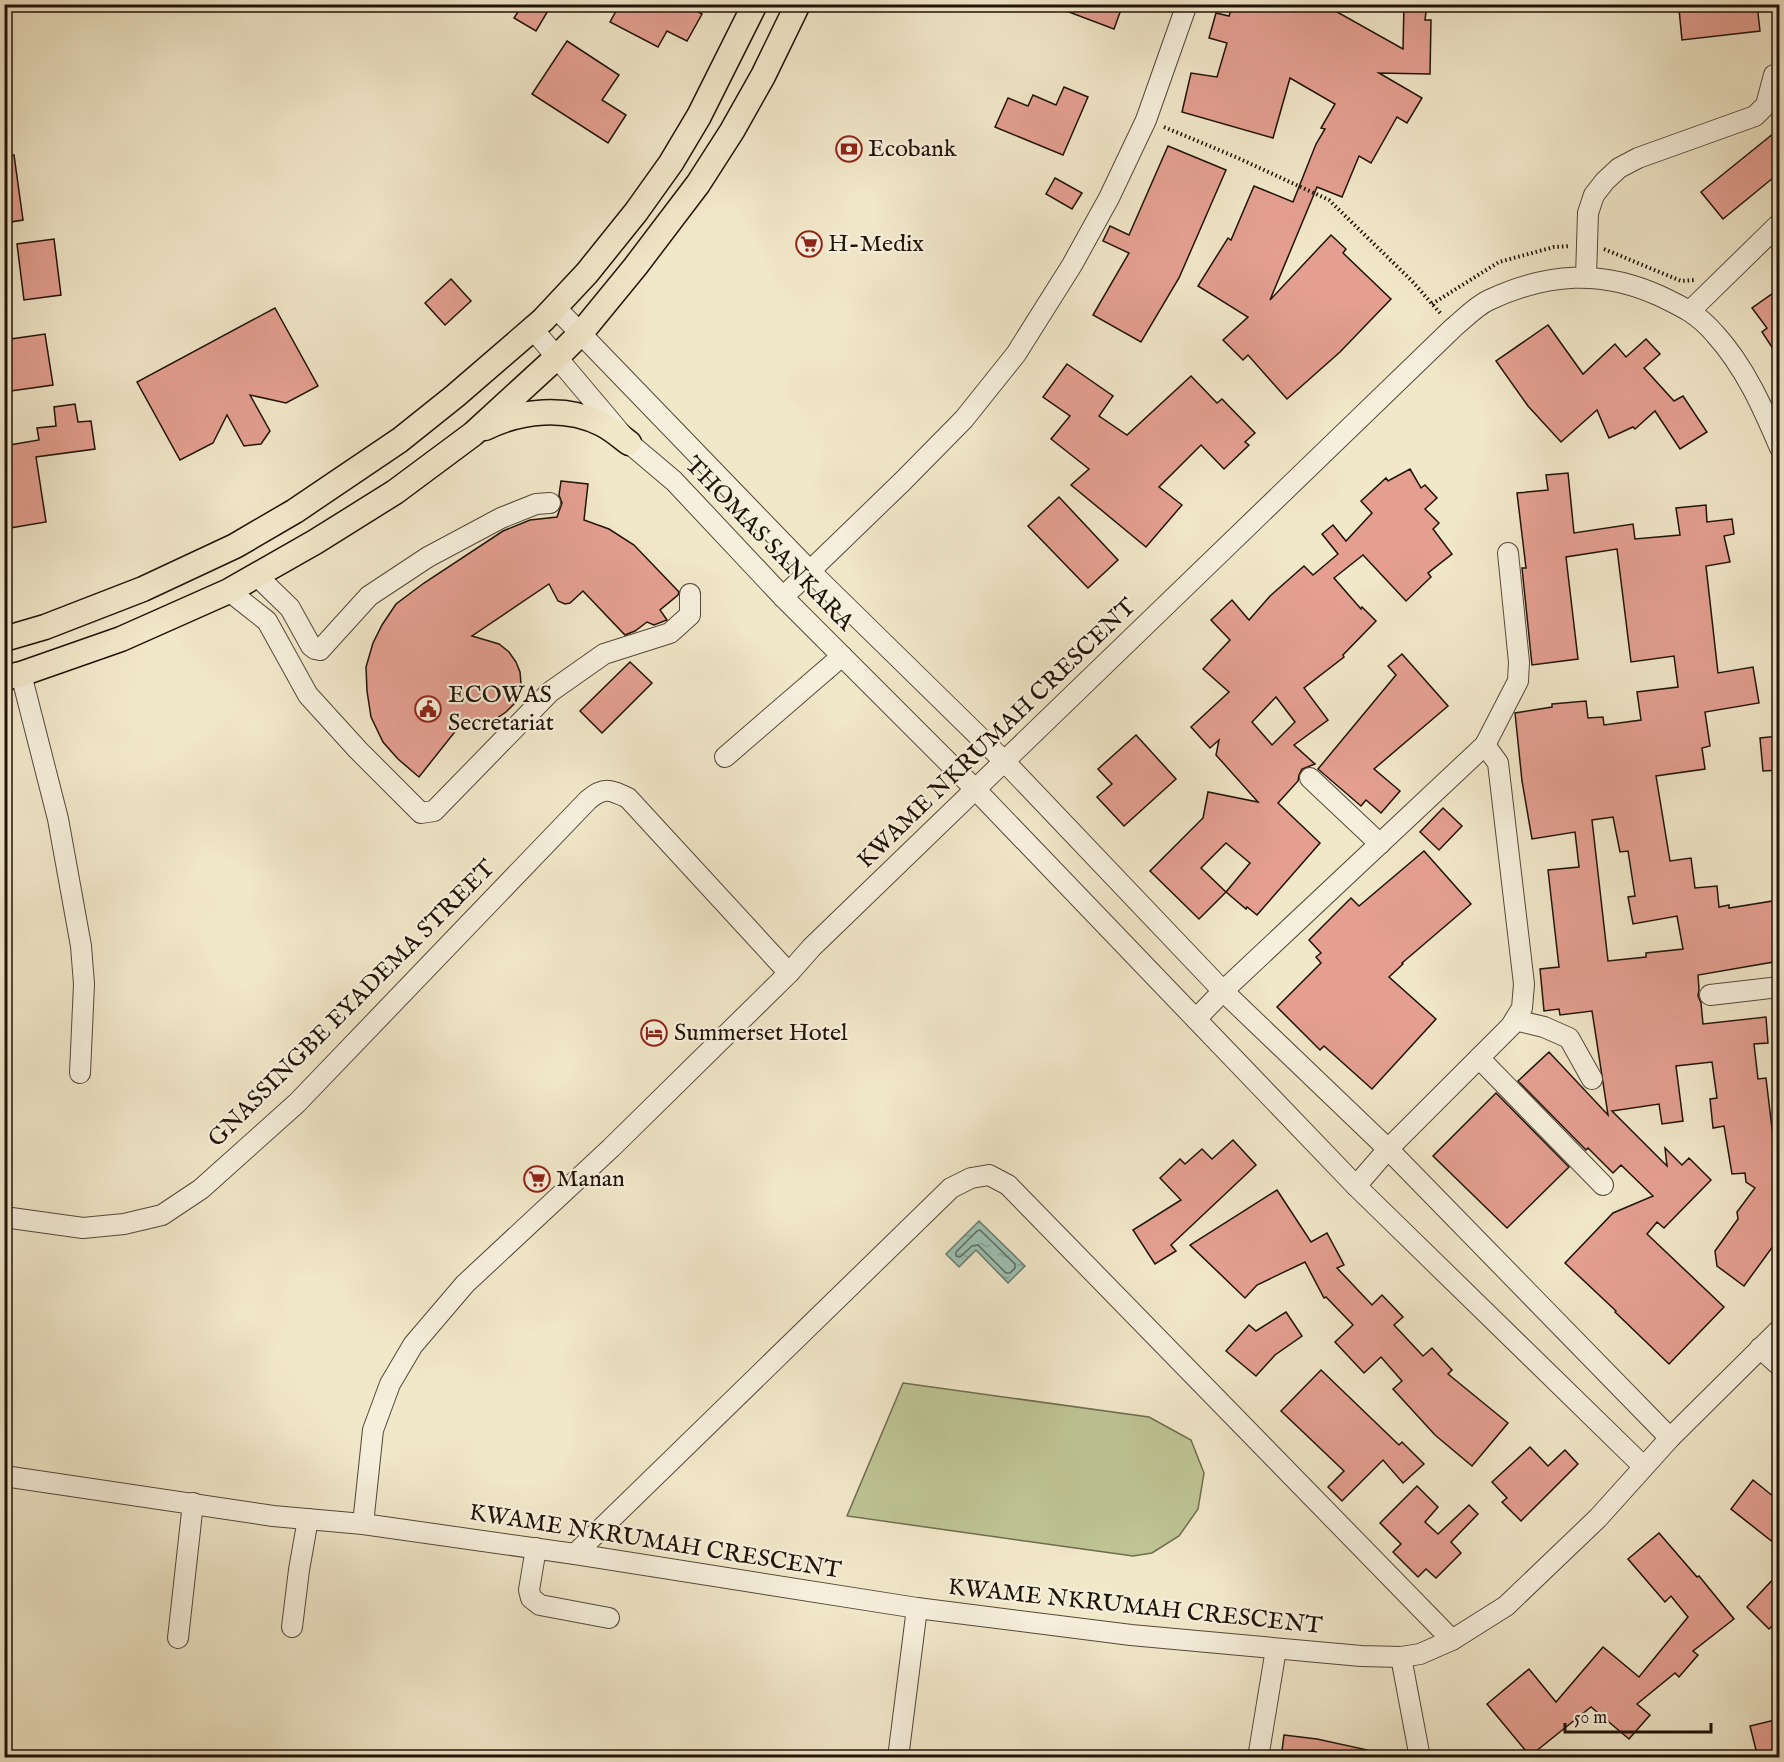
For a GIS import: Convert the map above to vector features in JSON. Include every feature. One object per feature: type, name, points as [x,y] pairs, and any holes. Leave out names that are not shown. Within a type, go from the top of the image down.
[{"type":"main road","points":[[4,639],[45,627],[143,589],[235,546],[295,511],[400,441],[455,396],[555,307],[587,273],[636,212],[671,163],[699,116],[755,4]]},
{"type":"main road","points":[[13,676],[122,639],[229,591],[315,542],[394,492],[472,435],[581,333],[636,267],[698,184],[732,130],[763,76],[798,4]]},
{"type":"main road","points":[[472,435],[502,420],[538,412],[576,414],[603,425],[629,443]]},
{"type":"street","points":[[783,597],[964,419],[1016,354],[1072,266],[1109,198],[1146,120],[1188,4]]},
{"type":"street","points":[[1587,277],[1588,213],[1594,195],[1605,181],[1619,168],[1638,158],[1755,116],[1766,105],[1774,75]]},
{"type":"street","points":[[1691,310],[1779,223]]},
{"type":"street","name":"KWAME NKRUMAH CRESCENT","points":[[363,1524],[373,1430],[390,1384],[413,1345],[465,1284],[611,1148],[789,973],[812,947],[1453,328],[1486,301],[1538,282],[1587,277],[1610,279],[1641,288],[1691,310],[1715,333],[1744,373],[1775,423],[1779,448]]},
{"type":"street","points":[[555,307],[810,571],[1005,762],[1223,991],[1388,1149],[1670,1438]]},
{"type":"street","name":"THOMAS SANKARA","points":[[532,328],[629,443],[674,480],[783,597],[976,789],[1356,1186],[1643,1466]]},
{"type":"street","points":[[256,575],[290,608],[311,646],[320,650],[369,596],[428,557],[501,518],[537,504],[550,503]]},
{"type":"street","points":[[1196,1019],[1485,745],[1518,681],[1519,662],[1508,553]]},
{"type":"street","points":[[229,591],[267,621],[308,695],[358,750],[421,813],[434,811],[550,692],[604,654],[670,633],[690,615],[690,594]]},
{"type":"street","points":[[725,757],[842,656]]},
{"type":"street","points":[[13,676],[58,819],[81,946],[84,984],[80,1073]]},
{"type":"street","points":[[1356,1186],[1388,1149],[1511,1026],[1522,1008],[1524,984],[1498,763],[1485,745]]},
{"type":"street","points":[[1310,778],[1380,844]]},
{"type":"street","name":"GNASSINGBE EYADEMA STREET","points":[[4,1217],[83,1228],[124,1224],[162,1215],[201,1189],[297,1103],[595,793],[611,790],[628,798],[789,973]]},
{"type":"street","points":[[1710,995],[1779,987]]},
{"type":"street","points":[[1515,1020],[1544,1027],[1569,1038],[1592,1078]]},
{"type":"street","points":[[1479,1058],[1603,1185]]},
{"type":"street","points":[[575,1554],[951,1188],[971,1178],[989,1175],[1008,1185],[1452,1640]]},
{"type":"street","name":"KWAME NKRUMAH CRESCENT","points":[[4,1476],[273,1516],[363,1524],[536,1548],[917,1608],[1131,1635],[1361,1656],[1401,1657],[1420,1654],[1452,1640],[1506,1606],[1598,1518],[1643,1466],[1779,1329]]},
{"type":"street","points":[[1760,1348],[1779,1366]]},
{"type":"street","points":[[178,1638],[193,1503]]},
{"type":"street","points":[[292,1627],[308,1519]]},
{"type":"street","points":[[536,1548],[529,1590],[531,1598],[540,1605],[609,1618]]},
{"type":"street","points":[[898,1758],[917,1608]]},
{"type":"street","points":[[1258,1758],[1276,1649]]},
{"type":"street","points":[[1401,1657],[1420,1758]]},
{"type":"path","points":[[1146,120],[1238,158],[1329,200],[1412,281],[1453,328]]},
{"type":"shaded area","points":[[903,1383],[1149,1417],[1191,1440],[1204,1473],[1198,1509],[1179,1536],[1152,1553],[1133,1556],[847,1516]]},
{"type":"water","points":[[979,1221],[1025,1266],[1008,1283],[976,1250],[959,1267],[946,1254]]},
{"type":"building","points":[[523,4],[552,4],[536,31],[514,18]]},
{"type":"building","points":[[620,4],[685,4],[702,14],[687,41],[667,31],[658,47],[610,22]]},
{"type":"building","points":[[1053,4],[1123,4],[1114,29],[1053,6]]},
{"type":"building","points":[[1233,4],[1323,4],[1403,49],[1404,4],[1427,4],[1425,20],[1431,20],[1430,74],[1379,73],[1422,98],[1407,123],[1397,117],[1371,163],[1359,156],[1342,197],[1317,187],[1270,300],[1331,235],[1346,249],[1343,253],[1391,299],[1340,352],[1287,399],[1248,355],[1243,360],[1223,340],[1248,317],[1198,286],[1228,238],[1231,240],[1254,186],[1293,202],[1316,144],[1325,129],[1321,128],[1335,104],[1290,78],[1273,138],[1182,112],[1191,73],[1217,77],[1227,43],[1209,38],[1216,13],[1229,16]]},
{"type":"building","points":[[1715,4],[1757,4],[1760,31],[1682,40],[1679,9]]},
{"type":"building","points":[[567,41],[619,75],[602,100],[626,115],[608,143],[532,94]]},
{"type":"building","points":[[1064,87],[1088,97],[1063,155],[995,127],[1008,98],[1028,106],[1033,95],[1056,105]]},
{"type":"building","points":[[1779,129],[1779,173],[1723,219],[1701,192]]},
{"type":"building","points":[[1168,146],[1226,170],[1179,278],[1141,342],[1093,315],[1129,253],[1103,241],[1110,226],[1129,235]]},
{"type":"building","points":[[4,155],[14,155],[23,220],[4,223]]},
{"type":"building","points":[[1055,178],[1082,193],[1072,209],[1046,194]]},
{"type":"building","points":[[54,239],[61,295],[24,300],[17,244]]},
{"type":"building","points":[[451,279],[471,301],[445,325],[425,303]]},
{"type":"building","points":[[1779,289],[1779,358],[1762,332],[1767,328],[1752,308]]},
{"type":"building","points":[[275,308],[318,386],[286,403],[250,395],[270,431],[261,444],[244,446],[227,415],[213,443],[180,460],[137,382]]},
{"type":"building","points":[[1548,325],[1583,374],[1615,344],[1626,357],[1646,339],[1660,354],[1644,368],[1674,401],[1683,396],[1707,432],[1680,449],[1655,411],[1635,429],[1633,427],[1609,438],[1597,410],[1561,442],[1528,406],[1496,361]]},
{"type":"building","points":[[45,334],[53,385],[4,392],[4,340]]},
{"type":"building","points":[[1067,364],[1113,396],[1099,416],[1127,435],[1191,376],[1217,403],[1222,399],[1255,433],[1245,442],[1249,445],[1224,469],[1201,445],[1159,487],[1182,505],[1146,547],[1071,485],[1089,469],[1051,439],[1070,416],[1043,397]]},
{"type":"building","points":[[75,404],[78,422],[91,421],[95,449],[36,457],[46,522],[4,529],[4,446],[39,440],[37,428],[56,426],[54,407]]},
{"type":"building","points":[[1410,469],[1421,488],[1425,485],[1437,498],[1425,509],[1439,523],[1433,529],[1452,554],[1428,573],[1431,577],[1406,601],[1363,555],[1334,578],[1361,609],[1362,607],[1376,621],[1343,655],[1344,657],[1304,688],[1328,720],[1294,745],[1315,764],[1302,769],[1298,781],[1278,803],[1320,843],[1257,915],[1247,907],[1246,909],[1226,892],[1199,919],[1150,871],[1203,818],[1208,792],[1258,802],[1216,755],[1219,740],[1210,748],[1191,727],[1229,692],[1203,669],[1230,640],[1211,620],[1232,600],[1249,620],[1270,596],[1304,566],[1313,575],[1338,554],[1322,534],[1333,525],[1346,541],[1372,513],[1361,501],[1386,478],[1388,481]],"holes":[[[1276,697],[1295,722],[1272,745],[1252,722]],[[1226,843],[1250,863],[1226,892],[1201,868]]]},
{"type":"building","points":[[1568,473],[1574,533],[1633,524],[1635,539],[1680,535],[1676,508],[1706,505],[1707,522],[1732,519],[1734,534],[1724,536],[1730,562],[1706,566],[1718,673],[1753,667],[1759,703],[1705,712],[1710,746],[1702,748],[1705,769],[1656,776],[1670,861],[1691,858],[1695,888],[1717,886],[1719,907],[1729,905],[1729,908],[1779,900],[1779,961],[1698,975],[1698,996],[1703,1024],[1766,1017],[1768,1043],[1754,1044],[1758,1079],[1766,1078],[1773,1137],[1779,1136],[1779,1238],[1744,1286],[1717,1266],[1715,1251],[1738,1219],[1737,1212],[1755,1188],[1746,1182],[1745,1173],[1732,1174],[1724,1126],[1713,1128],[1710,1099],[1717,1098],[1712,1062],[1676,1066],[1683,1121],[1662,1124],[1659,1104],[1612,1111],[1667,1166],[1665,1148],[1682,1165],[1689,1158],[1711,1180],[1664,1228],[1657,1222],[1647,1234],[1724,1307],[1669,1364],[1565,1263],[1613,1213],[1653,1196],[1621,1165],[1613,1173],[1588,1148],[1586,1150],[1518,1081],[1549,1052],[1608,1115],[1592,1011],[1560,1015],[1559,1009],[1544,1011],[1540,969],[1559,967],[1548,870],[1579,867],[1575,832],[1532,839],[1522,781],[1515,713],[1552,707],[1552,704],[1586,701],[1588,718],[1603,717],[1604,725],[1641,720],[1637,692],[1678,687],[1674,656],[1631,662],[1617,549],[1566,557],[1578,659],[1532,665],[1522,568],[1526,568],[1517,493],[1548,490],[1546,475]],"holes":[[[1613,817],[1620,852],[1628,851],[1635,896],[1628,897],[1633,924],[1677,916],[1683,949],[1646,953],[1646,957],[1608,961],[1592,820]]]},
{"type":"building","points":[[561,481],[588,484],[584,520],[609,529],[634,545],[679,592],[660,610],[667,620],[654,625],[647,622],[625,635],[583,591],[570,603],[565,604],[558,601],[549,584],[472,636],[499,644],[516,662],[521,684],[514,704],[497,718],[487,721],[465,719],[419,777],[383,742],[371,717],[366,667],[373,643],[396,604],[424,583],[503,531],[530,520],[557,517],[562,503],[559,495]]},
{"type":"building","points":[[1059,497],[1118,560],[1088,588],[1028,526]]},
{"type":"building","points":[[1402,654],[1448,706],[1374,769],[1400,791],[1381,813],[1366,800],[1361,806],[1318,769],[1396,675],[1388,666]]},
{"type":"building","points":[[630,662],[652,683],[602,733],[580,711]]},
{"type":"building","points":[[1136,735],[1176,779],[1124,826],[1097,797],[1112,784],[1098,769]]},
{"type":"building","points":[[1779,736],[1779,770],[1763,771],[1760,738]]},
{"type":"building","points":[[1443,808],[1462,826],[1439,850],[1420,832]]},
{"type":"building","points":[[1424,851],[1471,904],[1402,963],[1389,977],[1436,1019],[1372,1089],[1324,1046],[1320,1050],[1277,1007],[1321,963],[1316,957],[1321,953],[1309,940],[1351,898],[1359,906]]},
{"type":"building","points":[[1496,1093],[1569,1167],[1507,1228],[1433,1156]]},
{"type":"building","points":[[1233,1140],[1256,1165],[1171,1245],[1176,1251],[1155,1264],[1133,1230],[1181,1200],[1160,1178],[1180,1159],[1185,1164],[1202,1149],[1212,1159]]},
{"type":"building","points":[[1277,1190],[1311,1242],[1327,1233],[1344,1265],[1337,1268],[1372,1305],[1382,1295],[1403,1317],[1394,1325],[1423,1356],[1432,1348],[1452,1370],[1448,1374],[1508,1423],[1472,1466],[1435,1435],[1393,1389],[1402,1381],[1381,1357],[1364,1373],[1335,1342],[1353,1325],[1326,1297],[1324,1298],[1305,1262],[1257,1285],[1245,1298],[1190,1245]]},
{"type":"building","points":[[1286,1312],[1302,1336],[1275,1355],[1256,1376],[1226,1351],[1249,1325],[1256,1331]]},
{"type":"building","points":[[1321,1370],[1399,1445],[1402,1442],[1424,1464],[1403,1483],[1383,1460],[1342,1501],[1328,1487],[1344,1471],[1281,1411]]},
{"type":"building","points":[[1530,1447],[1548,1466],[1565,1450],[1578,1464],[1521,1521],[1502,1502],[1507,1498],[1492,1482]]},
{"type":"building","points":[[1753,1480],[1779,1501],[1779,1547],[1731,1509]]},
{"type":"building","points":[[1417,1486],[1438,1507],[1425,1522],[1438,1534],[1469,1505],[1478,1514],[1451,1542],[1461,1553],[1436,1578],[1426,1569],[1418,1577],[1393,1552],[1401,1544],[1380,1523]]},
{"type":"building","points":[[1659,1533],[1697,1577],[1699,1576],[1734,1619],[1693,1651],[1698,1655],[1679,1677],[1675,1673],[1637,1704],[1650,1715],[1629,1739],[1591,1707],[1530,1756],[1487,1704],[1529,1669],[1556,1702],[1603,1647],[1639,1677],[1688,1617],[1671,1596],[1665,1602],[1628,1559]]},
{"type":"building","points":[[1779,1573],[1779,1619],[1769,1629],[1747,1607]]},
{"type":"building","points":[[1779,1719],[1779,1758],[1758,1758],[1750,1726]]},
{"type":"building","points":[[1284,1735],[1317,1739],[1372,1751],[1371,1758],[1281,1758]]},
{"type":"place","name":"Ecobank","points":[[849,149]]},
{"type":"place","name":"H-Medix","points":[[809,244]]},
{"type":"place","name":"ECOWAS Secretariat","points":[[428,709]]},
{"type":"place","name":"Summerset Hotel","points":[[654,1033]]},
{"type":"place","name":"Manan","points":[[537,1179]]}]
